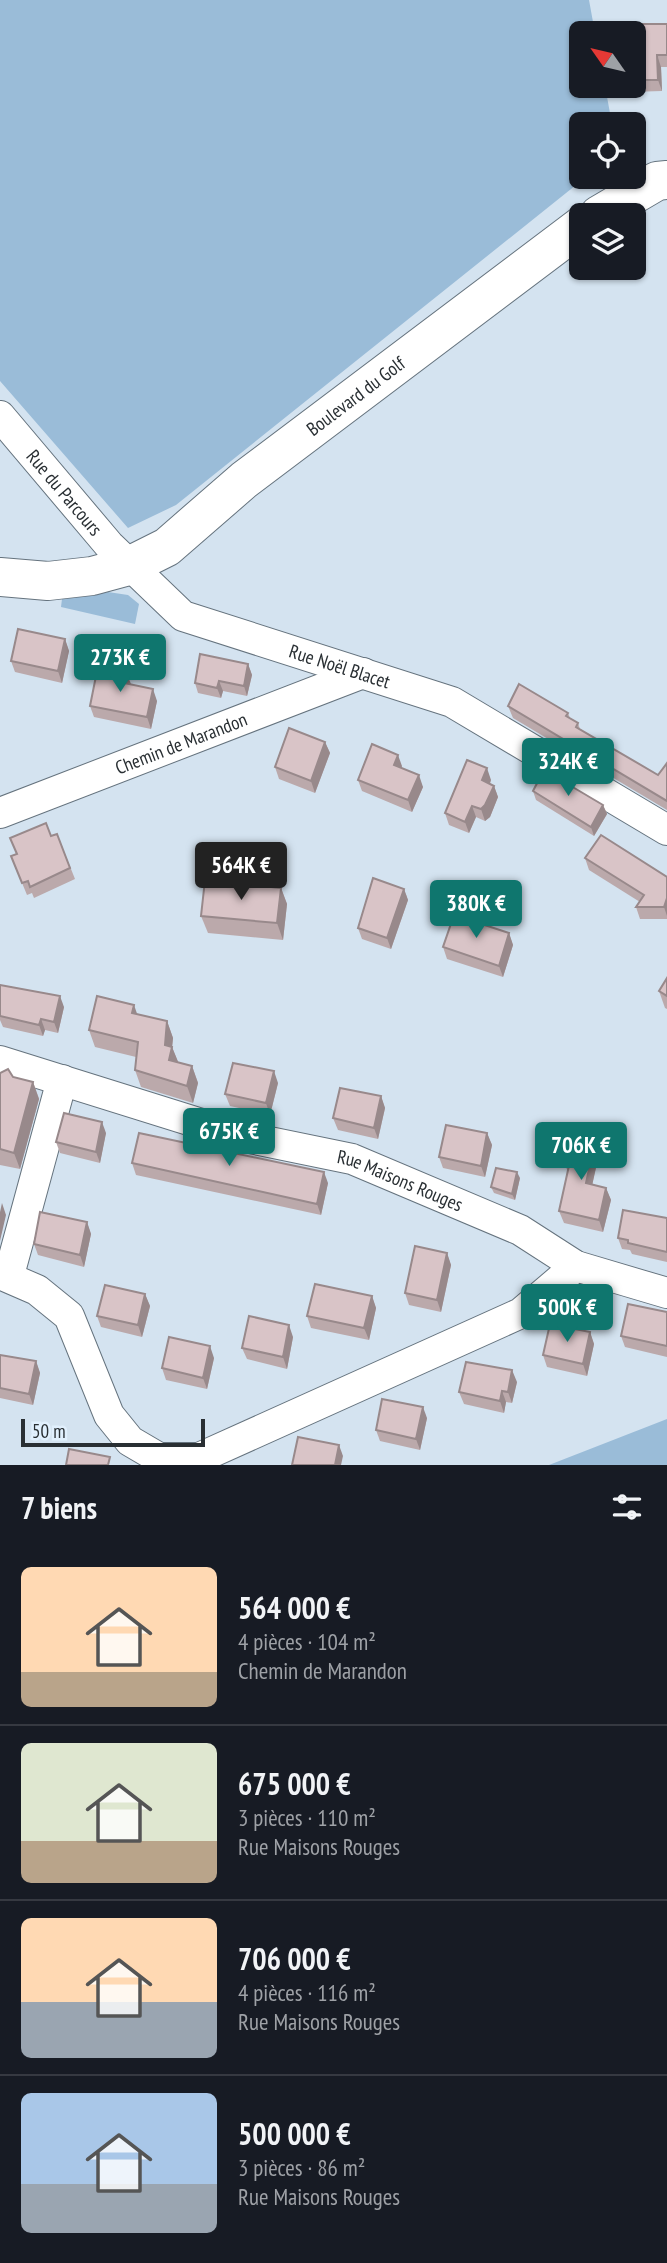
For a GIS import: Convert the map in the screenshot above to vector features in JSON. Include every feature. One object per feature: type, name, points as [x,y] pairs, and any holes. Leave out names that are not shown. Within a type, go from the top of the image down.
[{"type":"street","points":[[619,203],[657,181],[667,180]]},
{"type":"street","name":"Boulevard du Golf","points":[[129,566],[167,547],[244,480],[569,235]]},
{"type":"street","name":"Rue du Parcours","points":[[0,416],[129,566]]},
{"type":"street","points":[[0,577],[48,581],[92,576],[129,566]]},
{"type":"street","name":"Rue Noël Blacet","points":[[129,566],[183,616],[230,634],[452,702],[667,830]]},
{"type":"street","name":"Chemin de Marandon","points":[[0,813],[363,673]]},
{"type":"street","name":"Rue Maisons Rouges","points":[[0,1061],[240,1136],[352,1159],[520,1230],[576,1266],[667,1293]]},
{"type":"street","points":[[62,1080],[4,1275],[37,1290],[69,1316],[109,1415],[130,1441],[159,1458],[199,1458],[521,1314],[576,1266]]},
{"type":"shaded area","points":[[0,0],[589,0],[593,21],[569,21],[569,98],[607,98],[610,112],[569,112],[571,189],[176,505],[128,528],[0,381]]},
{"type":"shaded area","points":[[108,592],[128,595],[139,604],[135,624],[61,607],[62,599]]},
{"type":"shaded area","points":[[667,1419],[667,1465],[549,1465]]},
{"type":"building","points":[[646,24],[667,24],[667,55],[657,55],[658,80],[646,80]]},
{"type":"building","points":[[18,629],[65,639],[58,671],[11,661]]},
{"type":"building","points":[[200,654],[248,664],[244,686],[219,681],[217,688],[195,683]]},
{"type":"building","points":[[98,666],[126,672],[124,683],[153,689],[147,717],[90,706]]},
{"type":"building","points":[[519,684],[568,713],[566,716],[578,723],[576,727],[658,775],[667,763],[667,801],[508,706]]},
{"type":"building","points":[[289,728],[325,742],[311,781],[275,767]]},
{"type":"building","points":[[372,744],[398,755],[394,765],[419,775],[408,800],[358,780]]},
{"type":"building","points":[[467,760],[487,768],[482,780],[494,786],[485,805],[481,809],[472,806],[465,822],[445,813]]},
{"type":"building","points":[[544,770],[603,805],[591,827],[533,791]]},
{"type":"building","points":[[46,823],[51,836],[57,834],[70,868],[30,887],[28,881],[22,883],[11,856],[17,854],[10,838]]},
{"type":"building","points":[[601,835],[667,877],[664,907],[636,907],[644,895],[585,858]]},
{"type":"building","points":[[373,878],[404,889],[387,938],[358,928]]},
{"type":"building","points":[[205,880],[281,888],[277,923],[201,916]]},
{"type":"building","points":[[454,915],[509,933],[499,966],[443,947]]},
{"type":"building","points":[[667,978],[667,996],[659,991]]},
{"type":"building","points":[[0,985],[60,996],[54,1022],[41,1019],[39,1025],[0,1016]]},
{"type":"building","points":[[97,996],[134,1005],[132,1013],[167,1021],[165,1045],[172,1047],[169,1060],[192,1066],[187,1086],[135,1070],[138,1042],[89,1030]]},
{"type":"building","points":[[233,1063],[274,1071],[266,1103],[225,1094]]},
{"type":"building","points":[[8,1069],[13,1077],[33,1082],[14,1153],[0,1149],[0,1073]]},
{"type":"building","points":[[340,1088],[381,1096],[374,1128],[333,1118]]},
{"type":"building","points":[[64,1113],[102,1122],[96,1152],[56,1142]]},
{"type":"building","points":[[446,1125],[487,1133],[481,1166],[439,1157]]},
{"type":"building","points":[[139,1133],[324,1172],[317,1204],[132,1163]]},
{"type":"building","points":[[568,1136],[595,1142],[586,1183],[606,1188],[599,1220],[559,1211],[570,1161],[563,1160]]},
{"type":"building","points":[[496,1168],[517,1172],[512,1194],[491,1187]]},
{"type":"building","points":[[623,1210],[667,1218],[667,1252],[618,1238]]},
{"type":"building","points":[[40,1212],[87,1222],[80,1255],[34,1244]]},
{"type":"building","points":[[415,1246],[447,1253],[437,1300],[405,1293]]},
{"type":"building","points":[[315,1284],[372,1296],[364,1328],[307,1316]]},
{"type":"building","points":[[105,1285],[145,1294],[138,1325],[97,1316]]},
{"type":"building","points":[[628,1304],[667,1312],[667,1346],[621,1336]]},
{"type":"building","points":[[249,1316],[289,1325],[283,1357],[242,1348]]},
{"type":"building","points":[[550,1324],[590,1332],[583,1364],[543,1355]]},
{"type":"building","points":[[169,1337],[210,1346],[203,1378],[162,1368]]},
{"type":"building","points":[[0,1355],[36,1361],[29,1394],[0,1388]]},
{"type":"building","points":[[466,1362],[512,1370],[508,1392],[502,1391],[500,1401],[459,1392]]},
{"type":"building","points":[[382,1399],[423,1407],[416,1439],[376,1430]]},
{"type":"building","points":[[298,1437],[339,1445],[335,1465],[292,1465]]},
{"type":"building","points":[[69,1449],[110,1457],[108,1465],[66,1465]]}]
